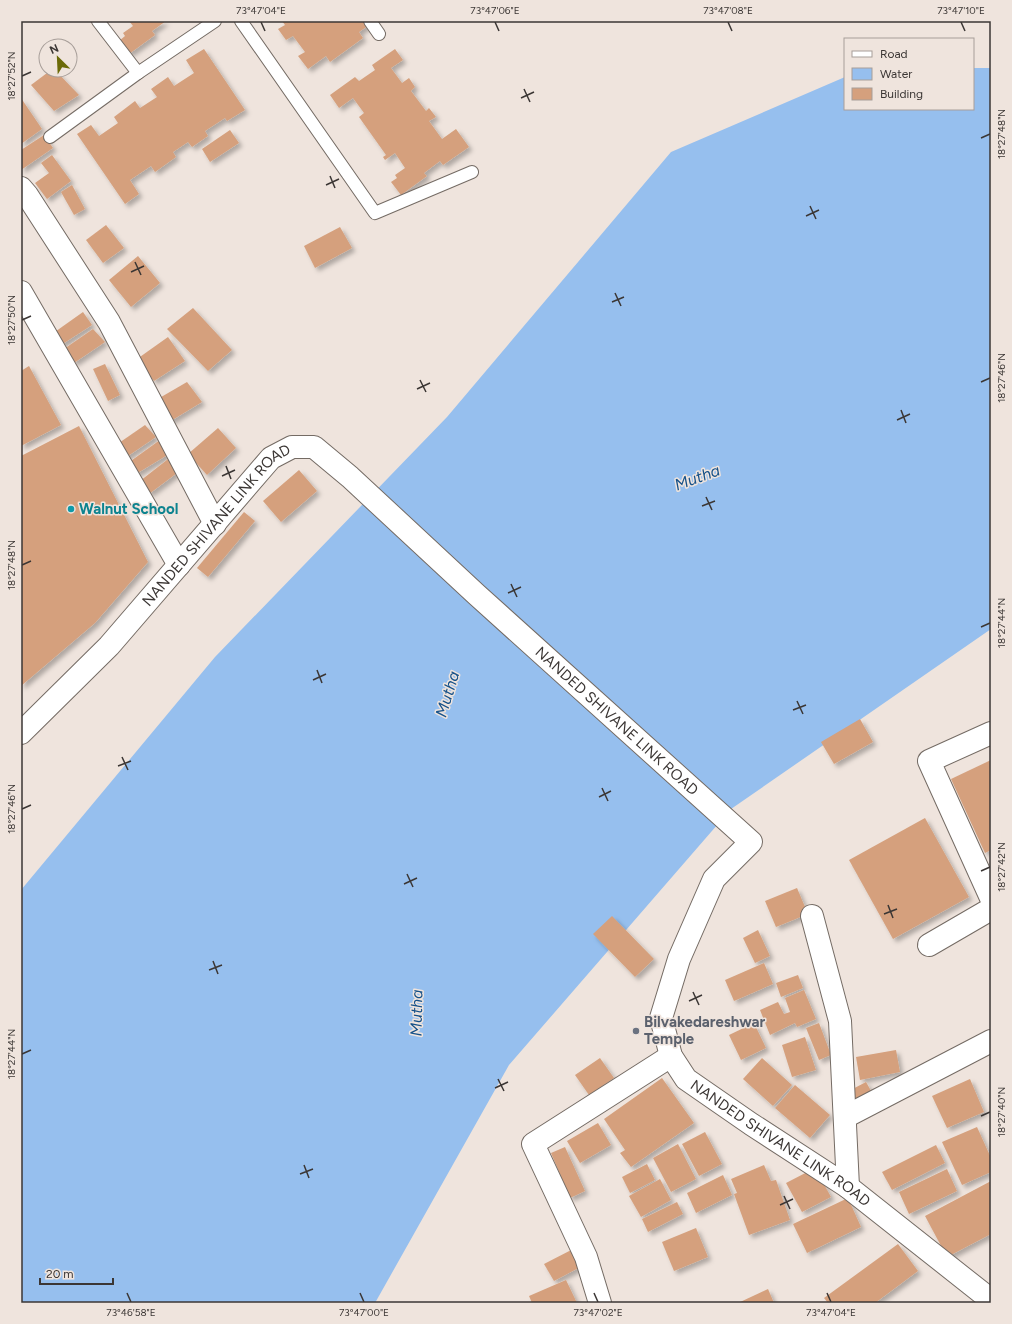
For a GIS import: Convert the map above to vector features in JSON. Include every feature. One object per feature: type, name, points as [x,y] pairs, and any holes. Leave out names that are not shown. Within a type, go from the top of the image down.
[{"type":"street","points":[[21,188],[109,322],[215,524]]},
{"type":"street","points":[[21,292],[179,565]]},
{"type":"street","name":"NANDED SHIVANE LINK ROAD","points":[[21,733],[110,646],[271,458],[292,447],[314,447],[350,477],[477,595],[751,842],[714,879],[679,959],[661,1018],[671,1056],[686,1079],[751,1124],[848,1187],[991,1300]]},
{"type":"street","points":[[991,734],[929,761],[991,898]]},
{"type":"street","points":[[929,945],[991,909]]},
{"type":"street","points":[[812,916],[840,1021],[848,1187]]},
{"type":"street","points":[[845,1117],[991,1041]]},
{"type":"street","points":[[600,1303],[586,1257],[533,1144],[671,1056]]},
{"type":"lane","points":[[98,21],[138,74]]},
{"type":"lane","points":[[50,137],[215,21]]},
{"type":"lane","points":[[241,21],[375,213],[472,172]]},
{"type":"lane","points":[[370,21],[379,34]]},
{"type":"water","name":"Mutha","points":[[974,68],[991,68],[991,629],[731,809],[509,1065],[375,1303],[21,1303],[21,890],[215,657],[447,417],[671,152],[844,77],[844,110],[974,110]]},
{"type":"building","points":[[129,21],[166,21],[152,31],[155,35],[129,54],[119,41],[125,36],[123,33],[133,26]]},
{"type":"building","points":[[282,21],[366,21],[369,25],[359,32],[363,38],[330,62],[326,56],[308,69],[298,56],[305,52],[293,36],[286,40],[278,29],[285,25]]},
{"type":"building","points":[[204,49],[245,110],[227,121],[225,118],[205,131],[208,136],[192,147],[188,142],[173,152],[176,157],[155,172],[151,166],[130,180],[139,194],[125,204],[77,134],[91,125],[99,136],[118,123],[114,117],[135,101],[140,108],[157,97],[151,89],[168,77],[174,86],[194,73],[186,60]]},
{"type":"building","points":[[395,49],[403,60],[391,68],[402,83],[409,78],[415,87],[411,91],[426,111],[429,108],[436,117],[429,121],[442,139],[456,129],[469,147],[443,165],[440,161],[424,173],[427,176],[401,195],[391,182],[397,178],[395,175],[405,168],[395,153],[385,160],[383,157],[386,155],[359,117],[364,113],[353,98],[339,108],[330,95],[355,77],[359,81],[375,70],[372,65]]},
{"type":"building","points":[[40,78],[63,78],[79,95],[54,111],[31,85]]},
{"type":"building","points":[[21,98],[42,129],[21,144]]},
{"type":"building","points":[[230,130],[239,143],[210,162],[202,149]]},
{"type":"building","points":[[44,135],[53,148],[21,170],[21,150]]},
{"type":"building","points":[[52,155],[71,181],[47,199],[35,183],[49,173],[41,163]]},
{"type":"building","points":[[72,185],[85,209],[74,215],[61,192]]},
{"type":"building","points":[[106,225],[124,248],[103,263],[86,240]]},
{"type":"building","points":[[340,227],[352,248],[315,268],[304,246]]},
{"type":"building","points":[[138,256],[160,283],[131,307],[109,280]]},
{"type":"building","points":[[193,308],[232,350],[208,371],[167,329]]},
{"type":"building","points":[[83,312],[92,325],[61,345],[52,334]]},
{"type":"building","points":[[93,329],[105,342],[74,363],[64,349]]},
{"type":"building","points":[[168,337],[185,361],[154,381],[137,359]]},
{"type":"building","points":[[105,364],[120,395],[108,401],[93,369]]},
{"type":"building","points":[[29,366],[61,425],[21,446],[21,371]]},
{"type":"building","points":[[187,382],[202,402],[169,422],[156,400]]},
{"type":"building","points":[[145,425],[156,437],[125,458],[116,445]]},
{"type":"building","name":"Walnut School","points":[[79,426],[148,562],[95,623],[21,686],[21,456]]},
{"type":"building","points":[[218,428],[236,448],[207,475],[188,454]]},
{"type":"building","points":[[160,440],[169,454],[136,474],[128,463]]},
{"type":"building","points":[[172,456],[181,470],[149,494],[140,481]]},
{"type":"building","points":[[299,470],[317,491],[281,522],[263,501]]},
{"type":"building","points":[[244,512],[255,521],[208,577],[197,568]]},
{"type":"building","points":[[860,719],[873,742],[834,764],[821,742]]},
{"type":"building","points":[[991,760],[991,850],[985,853],[951,779]]},
{"type":"building","points":[[925,818],[969,897],[893,939],[849,860]]},
{"type":"building","points":[[797,888],[808,914],[776,927],[765,901]]},
{"type":"building","points":[[612,916],[654,959],[635,977],[593,934]]},
{"type":"building","points":[[758,930],[770,956],[755,963],[743,938]]},
{"type":"building","points":[[764,963],[773,984],[734,1001],[725,980]]},
{"type":"building","points":[[798,975],[803,988],[781,997],[776,983]]},
{"type":"building","points":[[804,990],[816,1019],[797,1027],[795,1023],[770,1035],[760,1010],[778,1002],[784,1014],[790,1012],[785,998]]},
{"type":"building","points":[[754,1023],[766,1048],[741,1060],[729,1035]]},
{"type":"building","points":[[819,1023],[831,1055],[819,1060],[806,1028]]},
{"type":"building","points":[[805,1037],[816,1070],[792,1077],[782,1045]]},
{"type":"building","points":[[896,1050],[900,1072],[860,1080],[856,1057]]},
{"type":"building","points":[[600,1058],[614,1078],[589,1095],[575,1075]]},
{"type":"building","points":[[762,1058],[792,1085],[773,1106],[743,1079]]},
{"type":"building","points":[[662,1078],[694,1123],[631,1167],[620,1153],[625,1150],[604,1119]]},
{"type":"building","points":[[970,1079],[984,1112],[947,1128],[932,1096]]},
{"type":"building","points":[[866,1082],[875,1098],[855,1108],[847,1092]]},
{"type":"building","points":[[795,1085],[830,1115],[810,1138],[775,1108]]},
{"type":"building","points":[[598,1123],[611,1145],[580,1163],[567,1141]]},
{"type":"building","points":[[977,1127],[991,1158],[991,1172],[962,1185],[942,1142]]},
{"type":"building","points":[[705,1132],[722,1164],[699,1176],[682,1144]]},
{"type":"building","points":[[678,1144],[696,1179],[671,1192],[653,1158]]},
{"type":"building","points":[[936,1145],[945,1163],[892,1190],[882,1172]]},
{"type":"building","points":[[565,1147],[585,1191],[570,1198],[551,1153]]},
{"type":"building","points":[[647,1164],[655,1180],[630,1193],[622,1177]]},
{"type":"building","points":[[764,1165],[771,1181],[776,1180],[790,1220],[749,1235],[734,1194],[737,1193],[731,1179]]},
{"type":"building","points":[[815,1168],[831,1197],[802,1212],[786,1183]]},
{"type":"building","points":[[947,1169],[957,1191],[909,1214],[899,1192]]},
{"type":"building","points":[[723,1175],[732,1195],[696,1213],[687,1193]]},
{"type":"building","points":[[660,1179],[671,1200],[641,1217],[629,1196]]},
{"type":"building","points":[[991,1181],[991,1234],[947,1257],[925,1216]]},
{"type":"building","points":[[848,1198],[861,1227],[807,1253],[793,1224]]},
{"type":"building","points":[[677,1202],[683,1214],[648,1232],[642,1219]]},
{"type":"building","points":[[696,1228],[708,1257],[674,1271],[662,1242]]},
{"type":"building","points":[[898,1244],[918,1271],[875,1303],[828,1303],[824,1298]]},
{"type":"building","points":[[577,1247],[586,1264],[554,1281],[544,1264]]},
{"type":"building","points":[[566,1280],[577,1303],[532,1303],[529,1296]]},
{"type":"building","points":[[768,1289],[774,1303],[738,1303]]},
{"type":"place","name":"Walnut School","points":[[71,509]]},
{"type":"place","name":"Bilvakedareshwar Temple","points":[[636,1031]]}]
